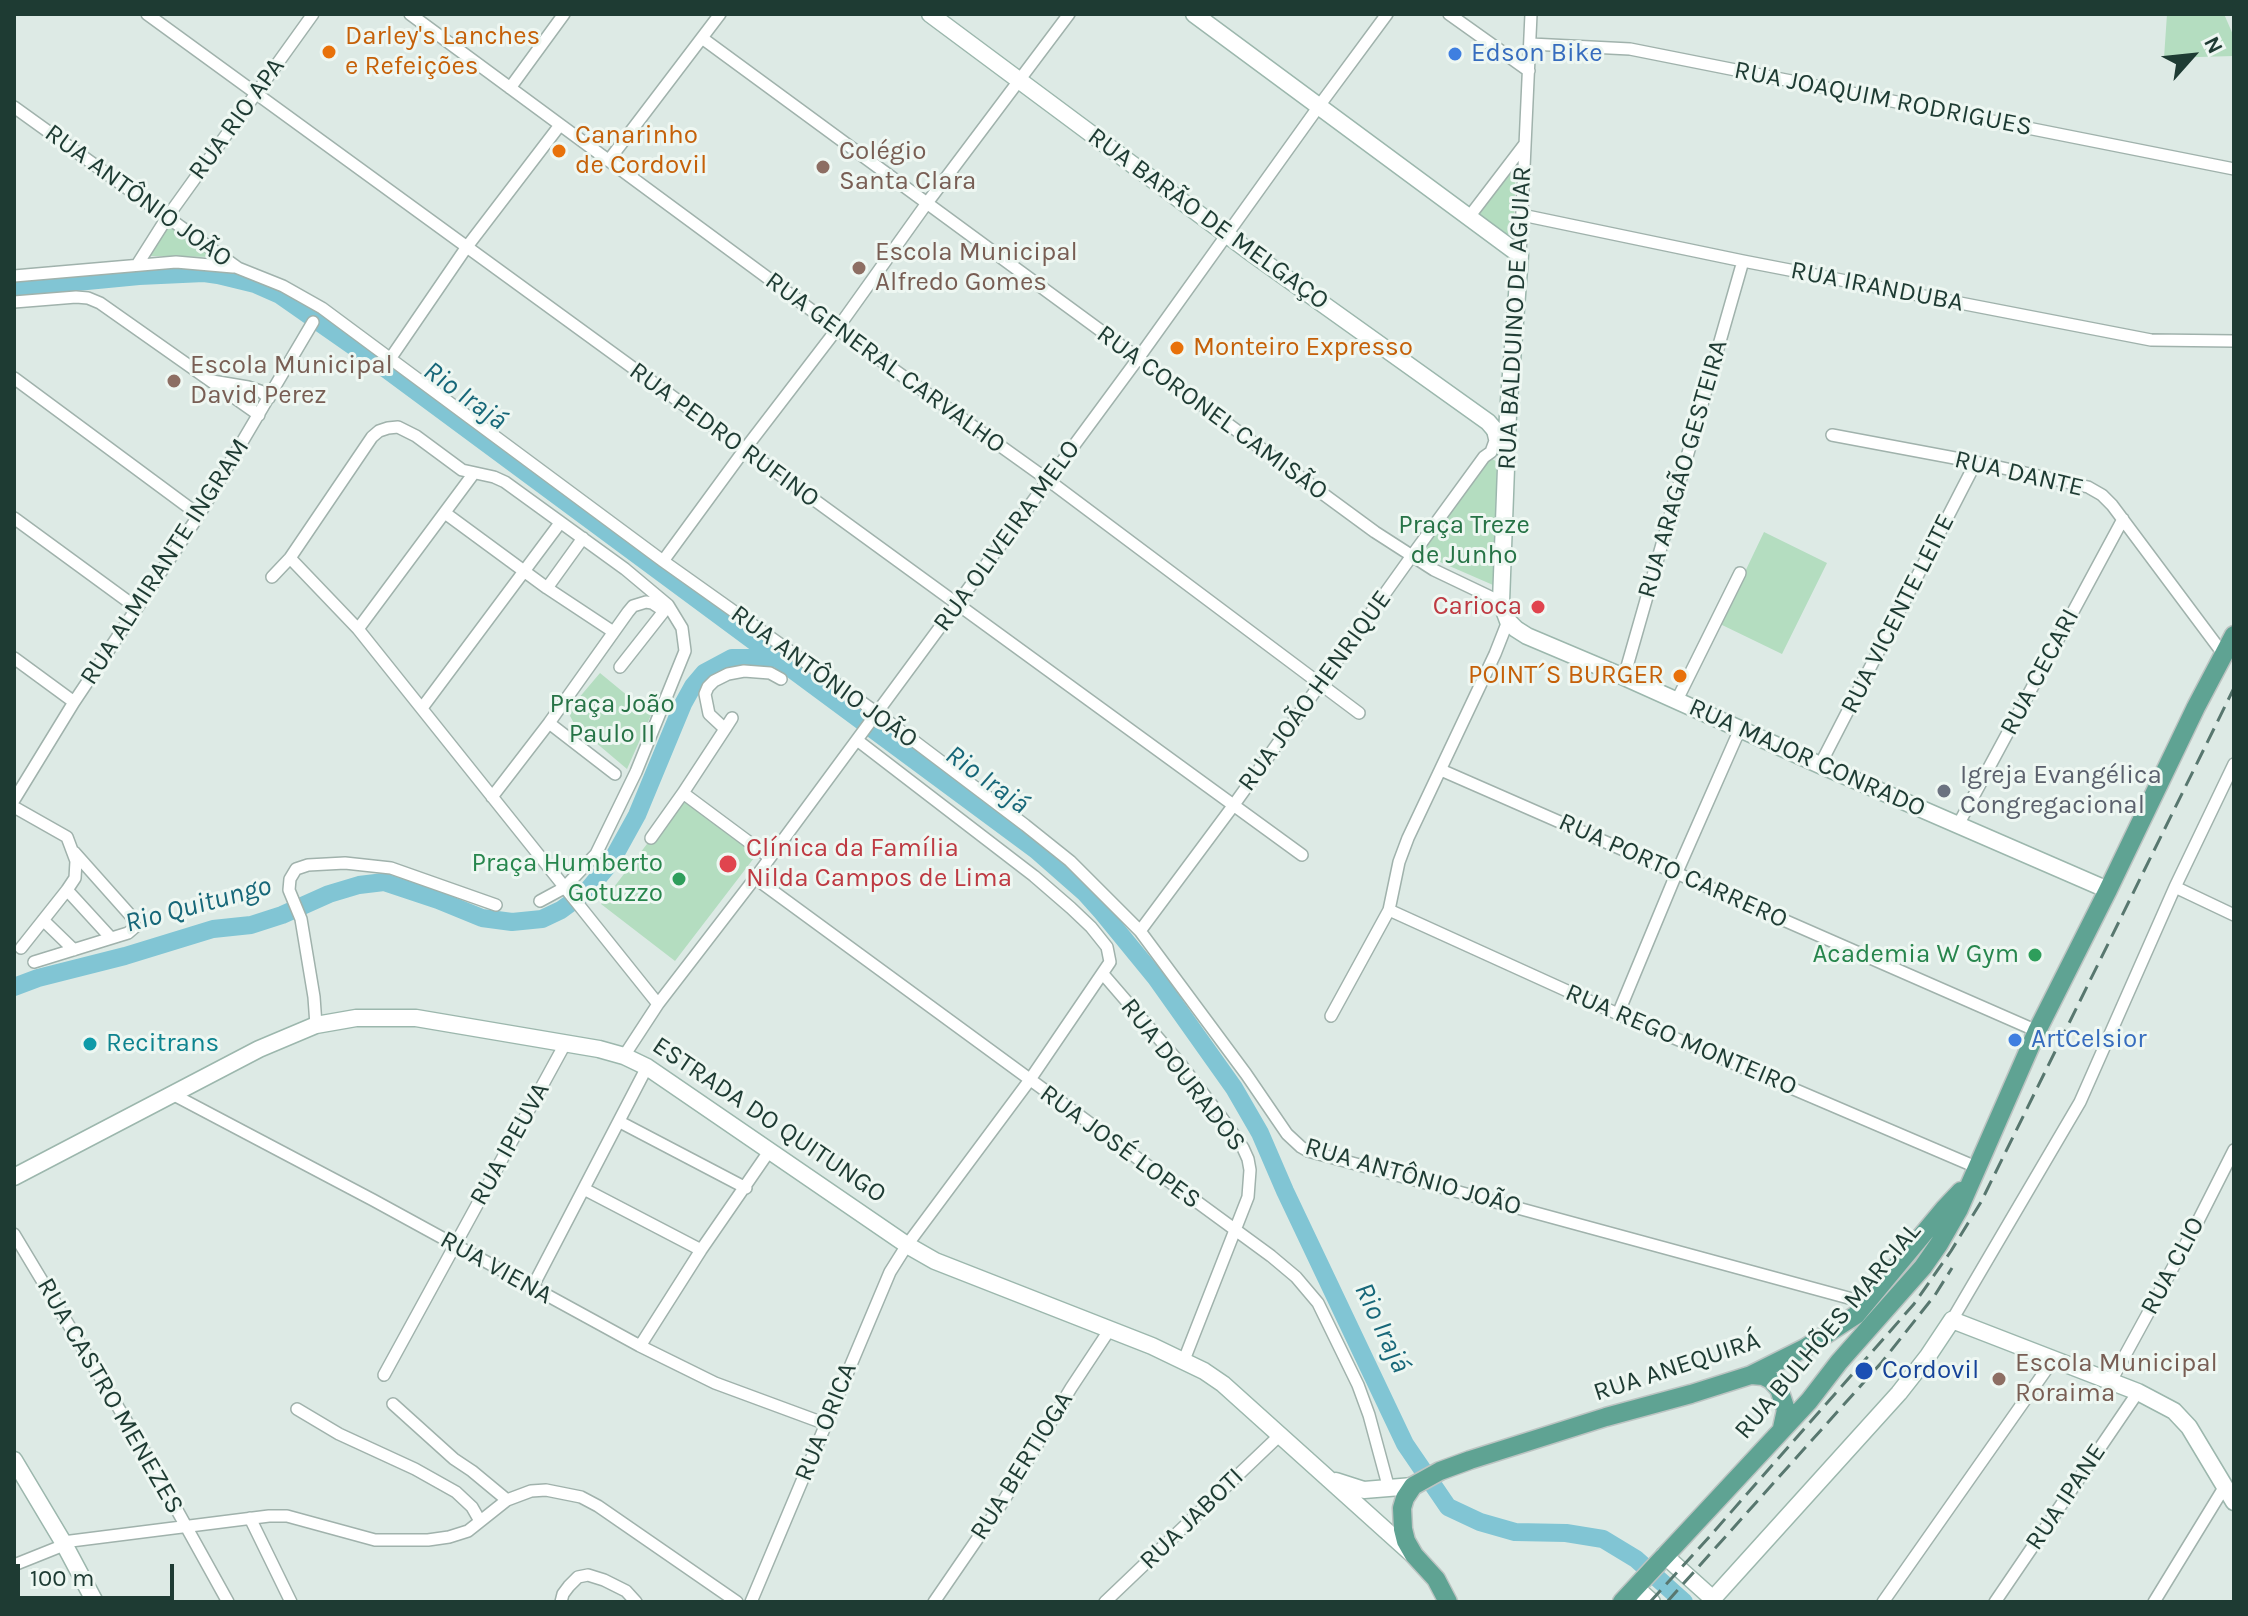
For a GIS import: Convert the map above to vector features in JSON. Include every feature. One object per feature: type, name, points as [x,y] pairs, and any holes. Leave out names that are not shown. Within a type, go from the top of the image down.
[{"type":"main road","name":"RUA BULHÕES MARCIAL","points":[[1622,1602],[1809,1401],[1939,1244],[1959,1209],[2037,1031],[2234,635]]},
{"type":"main road","name":"RUA ANEQUIRÁ","points":[[1422,1481],[1470,1460],[1751,1375],[1805,1348],[1856,1315],[1972,1175]]},
{"type":"main road","points":[[1751,1375],[1771,1380],[1779,1389],[1786,1410],[1782,1428]]},
{"type":"main road","points":[[1414,1555],[1406,1541],[1402,1519],[1405,1498],[1422,1481]]},
{"type":"main road","name":"ESTRADA DO QUITUNGO","points":[[1414,1555],[1428,1569],[1441,1599]]},
{"type":"street","name":"RUA PEDRO RUFINO","points":[[147,14],[1302,855]]},
{"type":"street","name":"RUA RIO APA","points":[[137,265],[168,216],[313,14]]},
{"type":"street","name":"RUA GENERAL CARVALHO","points":[[410,14],[837,329],[1048,480],[1359,713]]},
{"type":"street","points":[[510,88],[564,14]]},
{"type":"street","points":[[609,160],[720,14]]},
{"type":"street","name":"RUA BARÃO DE MELGAÇO","points":[[930,14],[1226,234],[1490,424],[1501,448]]},
{"type":"street","points":[[663,561],[1069,14]]},
{"type":"street","points":[[1194,14],[1520,255]]},
{"type":"street","name":"RUA OLIVEIRA MELO","points":[[624,1056],[658,1004],[755,878],[1137,360],[1387,14]]},
{"type":"street","points":[[1449,14],[1529,71]]},
{"type":"street","name":"RUA BALDUINO DE AGUIAR","points":[[1508,621],[1501,602],[1501,448],[1508,414],[1520,255],[1531,14]]},
{"type":"street","name":"RUA CORONEL CAMISÃO","points":[[702,38],[1137,360],[1411,557],[1501,602]]},
{"type":"street","name":"RUA JOAQUIM RODRIGUES","points":[[1531,44],[1630,49],[2234,169]]},
{"type":"street","name":"RUA ANTÔNIO JOÃO","points":[[14,107],[238,268],[272,281],[322,308],[663,561],[876,714],[1070,861],[1140,931],[1293,1142],[1308,1151],[1867,1303]]},
{"type":"street","points":[[390,359],[466,248],[560,125]]},
{"type":"street","points":[[1469,217],[1524,144]]},
{"type":"street","name":"RUA IRANDUBA","points":[[1522,215],[2151,340],[2234,341]]},
{"type":"street","name":"RUA ARAGÃO GESTEIRA","points":[[1624,677],[1743,261]]},
{"type":"street","points":[[14,276],[137,265],[200,263],[238,268]]},
{"type":"street","points":[[14,302],[76,297],[92,299],[134,325],[259,415]]},
{"type":"street","name":"RUA ALMIRANTE INGRAM","points":[[14,800],[18,784],[199,515],[313,322]]},
{"type":"street","points":[[14,378],[199,515]]},
{"type":"street","points":[[207,380],[248,387],[269,398]]},
{"type":"street","points":[[1490,424],[1508,414]]},
{"type":"street","points":[[272,577],[290,558],[372,437],[379,431],[398,427],[416,436],[462,470],[505,482],[625,569],[666,608],[682,628],[685,640],[681,662],[636,772],[603,841],[567,892],[540,901]]},
{"type":"street","name":"RUA DANTE","points":[[1832,435],[2088,487],[2102,495],[2123,519],[2224,655]]},
{"type":"street","name":"RUA JOÃO HENRIQUE","points":[[1140,931],[1484,457],[1501,448]]},
{"type":"street","name":"RUA VICENTE LEITE","points":[[1820,765],[1976,462]]},
{"type":"street","points":[[358,629],[474,473]]},
{"type":"street","points":[[445,513],[612,631]]},
{"type":"street","points":[[14,518],[137,608]]},
{"type":"street","name":"RUA CECARI","points":[[1958,825],[2123,519]]},
{"type":"street","points":[[422,708],[560,523]]},
{"type":"street","points":[[547,588],[583,538]]},
{"type":"street","points":[[290,558],[358,629],[658,1004]]},
{"type":"street","points":[[1677,700],[1740,573]]},
{"type":"street","points":[[492,797],[633,606],[652,603],[666,608]]},
{"type":"street","points":[[620,667],[666,608]]},
{"type":"street","points":[[1331,1016],[1389,910],[1404,849],[1508,621]]},
{"type":"street","name":"RUA MAJOR CONRADO","points":[[1508,621],[1527,636],[2108,890]]},
{"type":"street","points":[[14,658],[74,702]]},
{"type":"street","name":"RUA ANTÔNIO JOÃO","points":[[725,729],[706,708],[705,694],[714,681],[744,671],[770,673],[781,679]]},
{"type":"street","points":[[651,838],[732,718]]},
{"type":"street","points":[[549,723],[615,774]]},
{"type":"street","points":[[1618,1014],[1740,729]]},
{"type":"street","name":"RUA ANTÔNIO JOÃO","points":[[859,737],[1034,876],[1091,927],[1107,947],[1110,958],[1103,974]]},
{"type":"street","points":[[1660,1559],[1713,1601],[1899,1393],[1928,1356],[2080,1102],[2175,887],[2234,764]]},
{"type":"street","name":"RUA PORTO CARRERO","points":[[1441,770],[2037,1031]]},
{"type":"street","points":[[683,793],[769,857]]},
{"type":"street","points":[[14,807],[62,832],[74,852],[135,922],[133,930],[34,962]]},
{"type":"street","points":[[21,948],[75,878],[74,852]]},
{"type":"street","points":[[316,1025],[301,919],[289,890],[290,879],[296,869],[308,865],[345,863],[376,865],[496,905]]},
{"type":"street","name":"RUA JOSÉ LOPES","points":[[755,878],[1296,1277],[1318,1303],[1364,1399],[1389,1489]]},
{"type":"street","points":[[2175,887],[2234,915]]},
{"type":"street","points":[[67,890],[111,938]]},
{"type":"street","name":"RUA REGO MONTEIRO","points":[[1389,910],[1972,1175]]},
{"type":"street","points":[[43,920],[74,950]]},
{"type":"street","points":[[907,1245],[1029,1081],[1103,974]]},
{"type":"street","name":"RUA DOURADOS","points":[[1103,974],[1179,1062],[1243,1148],[1250,1170],[1248,1197],[1236,1232],[1184,1360]]},
{"type":"street","name":"ESTRADA DO QUITUNGO","points":[[14,1177],[259,1049],[316,1025],[356,1018],[416,1018],[599,1049],[647,1067],[935,1261],[1184,1360],[1223,1384],[1414,1555]]},
{"type":"street","name":"RUA IPEUVA","points":[[384,1375],[565,1044]]},
{"type":"street","points":[[532,1288],[647,1067]]},
{"type":"street","name":"RUA VIENA","points":[[174,1095],[640,1346],[715,1383],[826,1424]]},
{"type":"street","points":[[620,1122],[746,1188]]},
{"type":"street","points":[[640,1346],[770,1150]]},
{"type":"street","name":"RUA CLIO","points":[[2111,1381],[2234,1150]]},
{"type":"street","points":[[584,1189],[701,1250]]},
{"type":"street","name":"RUA CASTRO MENEZES","points":[[14,1234],[142,1447],[228,1602]]},
{"type":"street","name":"RUA ORICA","points":[[751,1602],[890,1272],[907,1245]]},
{"type":"street","points":[[1837,1295],[1843,1308],[1840,1327]]},
{"type":"street","points":[[1952,1320],[2138,1392],[2174,1411],[2189,1427],[2234,1502]]},
{"type":"street","name":"RUA BERTIOGA","points":[[934,1602],[1004,1500],[1110,1329]]},
{"type":"street","points":[[1883,1602],[2053,1360]]},
{"type":"street","name":"RUA IPANE","points":[[1995,1602],[2138,1392]]},
{"type":"street","points":[[393,1404],[454,1459],[507,1500]]},
{"type":"street","points":[[297,1409],[339,1434],[456,1492],[472,1507],[480,1521]]},
{"type":"street","name":"RUA JABOTI","points":[[1105,1602],[1280,1435]]},
{"type":"street","points":[[14,1460],[95,1602]]},
{"type":"street","name":"ESTRADA DO QUITUNGO","points":[[1322,1473],[1364,1490],[1389,1489],[1422,1481]]},
{"type":"street","points":[[2154,1602],[2225,1486]]},
{"type":"street","points":[[14,1565],[64,1544],[250,1518],[287,1516],[375,1540],[428,1540],[468,1531],[507,1500],[531,1491],[546,1490],[581,1497],[617,1518],[737,1602]]},
{"type":"street","points":[[250,1518],[291,1602]]},
{"type":"street","points":[[561,1602],[569,1586],[578,1577],[588,1575],[626,1591],[636,1602]]},
{"type":"street","points":[[1638,1584],[1652,1602]]},
{"type":"green space","points":[[2167,14],[2224,14],[2234,37],[2234,56],[2164,58]]},
{"type":"green space","points":[[1516,161],[1514,231],[1506,235],[1478,213]]},
{"type":"green space","points":[[169,223],[216,257],[147,256]]},
{"type":"green space","name":"Praça Treze de Junho","points":[[1491,458],[1497,462],[1493,585],[1431,558],[1426,544],[1484,460]]},
{"type":"green space","points":[[1764,532],[1827,563],[1782,654],[1720,624]]},
{"type":"green space","name":"Praça João Paulo II","points":[[600,673],[651,715],[627,769],[575,725],[570,716],[572,706]]},
{"type":"green space","name":"Praça Humberto Gotuzzo","points":[[683,797],[757,854],[675,961],[601,904]]},
{"type":"waterway","name":"Rio Irajá","points":[[14,288],[204,273],[255,284],[280,295],[386,369],[1036,850],[1102,912],[1156,978],[1234,1088],[1260,1133],[1405,1444],[1448,1507],[1480,1522],[1515,1532],[1566,1533],[1603,1539],[1636,1559],[1684,1602]]},
{"type":"waterway","name":"Rio Quitungo","points":[[14,987],[213,929],[251,925],[359,885],[384,882],[482,918],[512,922],[542,919],[587,891],[611,862],[637,815],[683,704],[704,673],[732,658],[776,658]]},
{"type":"railway","points":[[1650,1602],[1914,1304],[1951,1251],[1981,1202],[2234,688]]},
{"type":"railway","points":[[1667,1602],[1882,1362],[1935,1295],[1952,1268]]},
{"type":"place","name":"Darley's Lanches e Refeições","points":[[329,52]]},
{"type":"place","name":"Edson Bike","points":[[1455,54]]},
{"type":"place","name":"Canarinho de Cordovil","points":[[559,151]]},
{"type":"place","name":"Colégio Santa Clara","points":[[823,167]]},
{"type":"place","name":"Escola Municipal Alfredo Gomes","points":[[859,268]]},
{"type":"place","name":"Monteiro Expresso","points":[[1177,348]]},
{"type":"place","name":"Escola Municipal David Perez","points":[[174,381]]},
{"type":"place","name":"Carioca","points":[[1538,607]]},
{"type":"place","name":"POINT´S BURGER","points":[[1680,676]]},
{"type":"place","name":"Igreja Evangélica Congregacional","points":[[1944,791]]},
{"type":"place","name":"Clínica da Família Nilda Campos de Lima","points":[[728,864]]},
{"type":"place","name":"Praça Humberto Gotuzzo","points":[[679,879]]},
{"type":"place","name":"Academia W Gym","points":[[2035,955]]},
{"type":"place","name":"ArtCelsior","points":[[2015,1040]]},
{"type":"place","name":"Recitrans","points":[[90,1044]]},
{"type":"place","name":"Cordovil","points":[[1864,1371]]},
{"type":"place","name":"Escola Municipal Roraima","points":[[1999,1379]]}]
